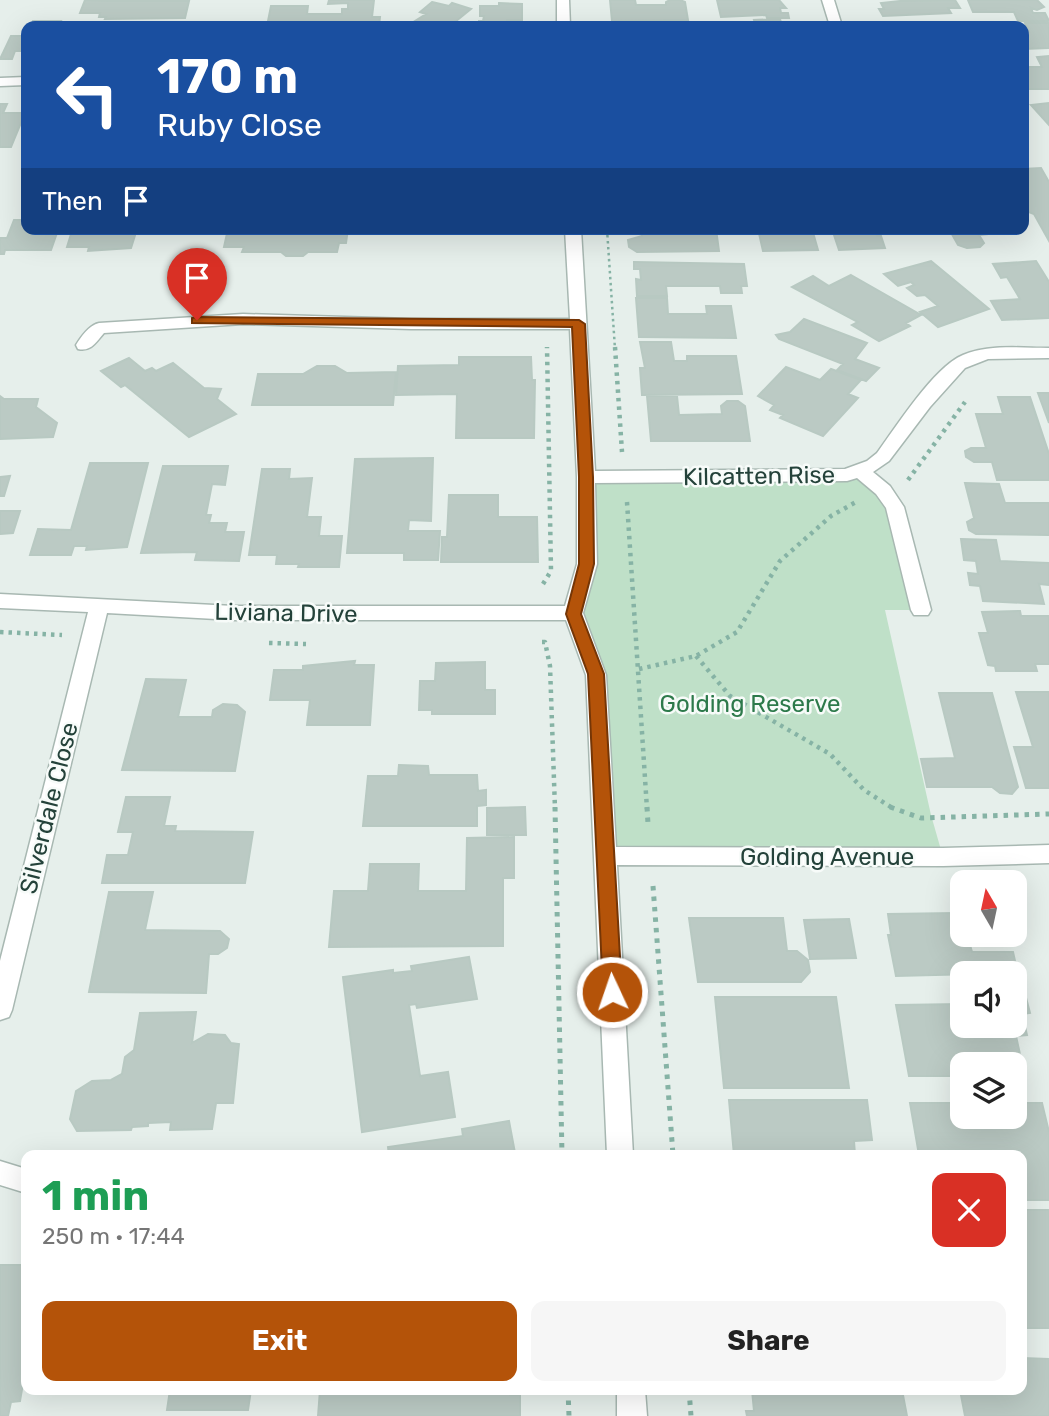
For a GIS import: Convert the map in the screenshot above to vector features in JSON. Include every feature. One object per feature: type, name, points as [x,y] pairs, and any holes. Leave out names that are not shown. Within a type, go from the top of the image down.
[{"type":"street","points":[[563,0],[564,21]]},
{"type":"street","points":[[828,0],[834,21]]},
{"type":"street","points":[[0,82],[21,82]]},
{"type":"street","points":[[573,235],[586,477],[587,564],[573,614],[596,674],[620,1150]]},
{"type":"street","points":[[97,308],[99,328]]},
{"type":"street","points":[[84,345],[99,328],[243,319],[411,324],[579,324]]},
{"type":"street","name":"Kilcatten Rise","points":[[586,477],[826,477],[862,471],[883,457],[958,364],[967,359],[993,354],[1049,353]]},
{"type":"street","points":[[862,471],[883,489],[895,507],[921,610]]},
{"type":"street","name":"Liviana Drive","points":[[0,601],[279,614],[573,614]]},
{"type":"street","name":"Silverdale Close","points":[[0,1010],[99,606]]},
{"type":"street","name":"Golding Avenue","points":[[606,856],[943,857],[1049,854]]},
{"type":"street","points":[[0,1173],[21,1179]]},
{"type":"street","points":[[631,1395],[632,1416]]},
{"type":"path","points":[[607,235],[622,455]]},
{"type":"path","points":[[545,584],[551,571],[547,339]]},
{"type":"path","points":[[898,484],[913,475],[970,396]]},
{"type":"path","points":[[627,498],[648,824]]},
{"type":"path","points":[[639,669],[696,656],[737,632],[780,561],[831,516],[858,500]]},
{"type":"path","points":[[0,632],[64,635]]},
{"type":"path","points":[[545,642],[550,666],[554,757],[562,1150]]},
{"type":"path","points":[[696,656],[730,696],[830,754],[864,790],[891,808],[921,818],[1049,814]]},
{"type":"path","points":[[653,886],[673,1150]]},
{"type":"path","points":[[568,1395],[569,1416]]},
{"type":"path","points":[[689,1395],[691,1416]]},
{"type":"green space","name":"Golding Reserve","points":[[861,471],[883,490],[921,610],[885,610],[943,857],[606,856],[596,675],[576,601],[586,477]]},
{"type":"building","points":[[85,0],[189,1],[185,18],[105,19],[106,17],[99,17],[100,13],[80,13]]},
{"type":"building","points":[[329,0],[374,0],[372,17],[380,17],[380,21],[268,21],[271,6],[308,6],[307,14],[342,14],[342,9],[348,9],[348,3],[328,4]]},
{"type":"building","points":[[610,0],[635,0],[636,5],[666,5],[670,0],[680,0],[685,2],[688,20],[612,21]]},
{"type":"building","points":[[717,0],[779,0],[786,8],[780,8],[781,13],[788,13],[789,18],[767,18],[766,15],[721,17]]},
{"type":"building","points":[[955,0],[960,8],[948,8],[951,13],[883,16],[879,9],[884,9],[881,3]]},
{"type":"building","points":[[968,0],[1037,0],[1044,7],[1037,10],[1031,8],[1033,13],[1045,13],[1049,21],[1018,21],[1014,12],[973,12]]},
{"type":"building","points":[[432,2],[449,6],[452,3],[471,9],[456,21],[415,21],[426,14],[420,12]]},
{"type":"building","points":[[499,3],[522,4],[522,20],[483,21],[480,6],[499,6]]},
{"type":"building","points":[[780,19],[781,21],[754,21]]},
{"type":"building","points":[[1029,23],[1049,23],[1049,48],[1029,49]]},
{"type":"building","points":[[11,36],[21,36],[21,51],[15,51],[12,59],[0,59]]},
{"type":"building","points":[[1049,56],[1049,89],[1029,89],[1029,67],[1042,67],[1037,57]]},
{"type":"building","points":[[1049,103],[1049,125],[1031,105]]},
{"type":"building","points":[[0,104],[7,104],[3,113],[21,113],[21,123],[11,147],[0,147]]},
{"type":"building","points":[[1041,168],[1049,182],[1049,241],[1034,214],[1029,212],[1029,169]]},
{"type":"building","points":[[14,220],[21,220],[21,235],[56,235],[51,250],[5,250],[4,254],[0,254],[0,238],[7,238]]},
{"type":"building","points":[[71,235],[135,235],[131,248],[88,251],[89,247],[67,247]]},
{"type":"building","points":[[227,235],[347,235],[346,243],[339,243],[337,252],[308,252],[303,256],[286,256],[281,252],[242,252],[244,247],[224,247]]},
{"type":"building","points":[[717,235],[719,251],[637,252],[629,247],[628,240],[642,236]]},
{"type":"building","points":[[759,235],[814,235],[818,250],[763,251]]},
{"type":"building","points":[[834,235],[881,236],[885,248],[839,250]]},
{"type":"building","points":[[952,235],[979,235],[984,243],[980,247],[967,248],[958,245]]},
{"type":"building","points":[[931,261],[989,309],[938,327],[920,312],[938,306],[925,295],[917,296],[907,288],[914,285],[911,282],[898,286],[884,274]]},
{"type":"building","points":[[1036,261],[1049,282],[1049,318],[1002,320],[991,301],[1020,299],[1007,277],[1001,278],[993,264]]},
{"type":"building","points":[[634,262],[744,264],[747,286],[741,286],[742,293],[721,293],[720,286],[666,286],[667,296],[637,296],[636,279],[641,280],[640,269],[634,269]]},
{"type":"building","points":[[851,275],[921,315],[906,323],[910,326],[879,341],[852,325],[858,322],[792,287],[813,276],[829,286]]},
{"type":"building","points":[[636,298],[667,298],[668,314],[707,314],[706,306],[731,306],[736,338],[639,337]]},
{"type":"building","points":[[804,319],[867,343],[855,359],[879,368],[866,381],[837,370],[843,364],[779,339],[776,335],[790,332]]},
{"type":"building","points":[[640,342],[671,342],[674,361],[687,361],[687,356],[736,356],[742,394],[642,395],[640,368],[645,368]]},
{"type":"building","points":[[459,357],[531,357],[532,380],[535,380],[534,438],[456,438],[457,394],[396,395],[398,366],[459,365]]},
{"type":"building","points":[[129,358],[145,371],[152,368],[156,371],[173,363],[204,388],[221,389],[217,399],[236,414],[189,437],[125,385],[121,387],[101,371]]},
{"type":"building","points":[[317,366],[335,366],[347,373],[396,372],[393,405],[252,405],[258,374],[303,374]]},
{"type":"building","points":[[786,367],[820,380],[831,369],[861,380],[848,394],[858,398],[823,436],[780,418],[783,415],[770,410],[774,405],[758,396]]},
{"type":"building","points":[[1038,393],[1049,393],[1049,423]]},
{"type":"building","points":[[0,396],[4,399],[38,399],[36,407],[57,423],[53,437],[0,439]]},
{"type":"building","points":[[647,396],[677,396],[679,415],[722,414],[721,406],[727,401],[738,401],[745,406],[750,441],[651,441]]},
{"type":"building","points":[[998,397],[1030,397],[1049,454],[1049,480],[997,480],[992,462],[974,462],[966,457],[965,451],[971,448],[986,448],[976,414],[1003,414]]},
{"type":"building","points":[[433,458],[431,521],[409,520],[408,531],[440,531],[438,560],[404,560],[404,553],[347,553],[355,459]]},
{"type":"building","points":[[90,463],[148,463],[127,547],[86,550],[87,546],[74,546],[71,555],[30,555],[38,529],[71,530]]},
{"type":"building","points":[[163,466],[228,466],[225,485],[212,484],[206,515],[211,515],[209,523],[227,523],[225,532],[244,532],[239,561],[195,560],[197,552],[141,553]]},
{"type":"building","points":[[262,469],[290,469],[289,479],[312,478],[307,517],[321,517],[319,536],[342,536],[339,567],[298,567],[299,564],[276,564],[277,555],[249,555]]},
{"type":"building","points":[[10,476],[4,496],[0,496],[0,477]]},
{"type":"building","points":[[965,483],[999,484],[1005,503],[1049,503],[1049,535],[976,534],[969,530],[967,522],[974,518]]},
{"type":"building","points":[[449,495],[498,495],[498,517],[537,517],[538,562],[441,562],[442,537],[447,537]]},
{"type":"building","points":[[0,511],[20,511],[13,533],[0,534]]},
{"type":"building","points":[[961,539],[996,540],[1000,561],[1049,563],[1049,585],[1039,584],[1044,604],[983,601],[980,586],[970,585],[968,573],[978,574],[976,561],[964,560]]},
{"type":"building","points":[[1020,611],[1021,616],[1049,616],[1049,664],[1035,664],[1037,671],[996,671],[995,666],[988,665],[979,633],[988,633],[982,612]]},
{"type":"building","points":[[355,661],[354,665],[374,665],[370,725],[307,725],[310,700],[270,700],[274,670],[303,670],[303,666]]},
{"type":"building","points":[[485,662],[485,690],[495,690],[495,714],[432,714],[432,710],[419,710],[420,681],[435,681],[436,663]]},
{"type":"building","points":[[146,679],[186,680],[178,717],[212,717],[213,710],[223,704],[237,705],[245,712],[235,771],[122,770]]},
{"type":"building","points":[[1016,692],[1049,692],[1049,788],[1026,788],[1014,747],[1033,747]]},
{"type":"building","points":[[939,693],[992,693],[1018,787],[1012,794],[1000,793],[992,787],[927,787],[921,759],[955,758]]},
{"type":"building","points":[[399,765],[428,766],[429,775],[477,775],[478,791],[486,790],[486,805],[477,806],[477,826],[363,826],[368,776],[398,776]]},
{"type":"building","points":[[126,797],[170,797],[164,826],[176,826],[175,831],[253,832],[245,883],[102,883],[107,855],[128,855],[133,832],[118,832]]},
{"type":"building","points":[[525,807],[526,835],[487,835],[487,808]]},
{"type":"building","points":[[514,837],[514,878],[503,878],[503,946],[329,947],[334,891],[368,891],[370,864],[419,864],[418,891],[466,891],[467,838]]},
{"type":"building","points":[[109,892],[153,892],[145,930],[220,931],[229,939],[227,948],[218,954],[209,954],[206,993],[89,992]]},
{"type":"building","points":[[950,913],[950,947],[971,947],[972,952],[1013,952],[1015,961],[950,961],[950,975],[896,976],[888,935],[891,935],[888,914]]},
{"type":"building","points":[[689,918],[783,918],[787,951],[797,951],[808,960],[810,972],[801,982],[698,982]]},
{"type":"building","points":[[849,919],[856,958],[810,959],[804,920]]},
{"type":"building","points":[[469,957],[477,999],[417,1008],[416,1004],[409,1005],[420,1076],[448,1072],[455,1117],[362,1132],[343,977],[393,970],[393,973],[412,971],[411,966]]},
{"type":"building","points":[[715,997],[836,997],[849,1088],[724,1088]]},
{"type":"building","points":[[950,1004],[950,1038],[1016,1038],[1020,1052],[950,1052],[950,1076],[909,1076],[896,1005]]},
{"type":"building","points":[[196,1012],[192,1043],[208,1034],[225,1035],[231,1043],[239,1044],[233,1103],[216,1103],[212,1129],[170,1130],[171,1122],[148,1123],[148,1126],[132,1127],[131,1130],[77,1131],[70,1119],[76,1091],[92,1081],[111,1080],[122,1074],[125,1057],[134,1050],[140,1013]]},
{"type":"building","points":[[729,1100],[867,1100],[872,1140],[854,1141],[855,1150],[734,1150]]},
{"type":"building","points":[[910,1103],[950,1103],[950,1129],[1027,1129],[1027,1103],[1042,1103],[1049,1132],[1049,1200],[1027,1200],[1027,1150],[918,1150]]},
{"type":"building","points":[[509,1121],[514,1150],[388,1150],[388,1147],[463,1136],[462,1129]]},
{"type":"building","points":[[1027,1210],[1049,1210],[1049,1328],[1027,1328]]},
{"type":"building","points":[[0,1265],[21,1265],[21,1395],[20,1401],[11,1402],[8,1416],[0,1416]]},
{"type":"building","points":[[1027,1358],[1049,1359],[1049,1416],[965,1416],[961,1395],[1027,1395]]},
{"type":"building","points":[[169,1395],[250,1395],[248,1410],[167,1410]]},
{"type":"building","points":[[320,1395],[520,1395],[520,1416],[318,1416]]},
{"type":"building","points":[[752,1395],[903,1395],[907,1416],[747,1416],[746,1411],[754,1411]]},
{"type":"route","points":[[197,320],[579,324],[587,564],[573,614],[596,674],[612,992]]}]
